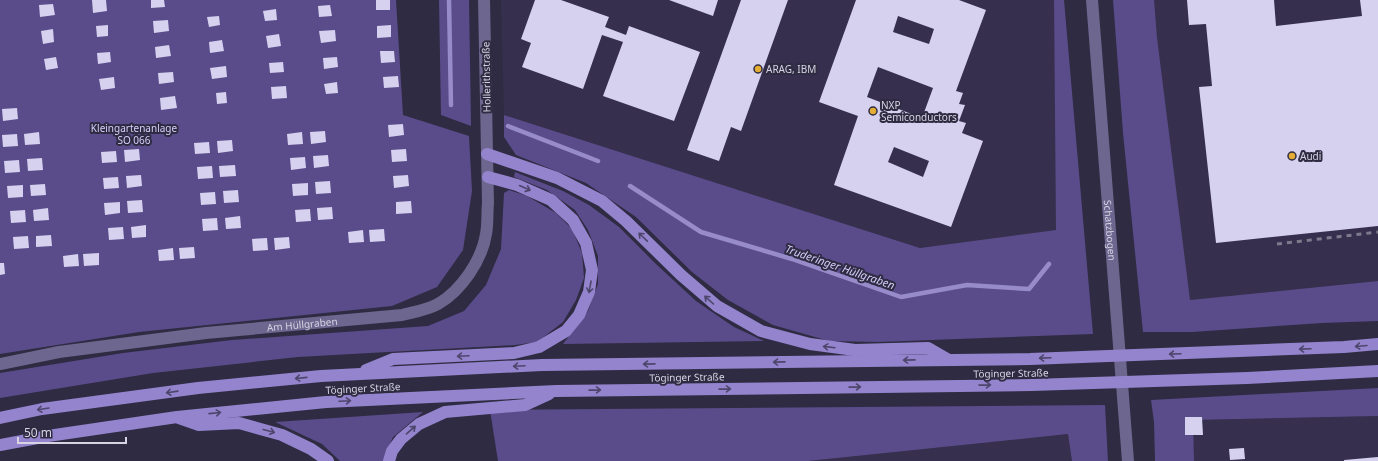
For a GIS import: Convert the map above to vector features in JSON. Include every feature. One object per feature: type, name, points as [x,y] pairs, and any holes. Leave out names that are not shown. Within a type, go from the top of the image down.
[{"type":"highway","points":[[487,154],[557,178],[602,201],[626,221],[681,275],[717,306],[761,331],[810,344],[855,350],[928,348],[948,359]]},
{"type":"highway","points":[[354,374],[394,359],[514,353],[539,346],[566,331],[579,314],[589,292],[592,270],[586,243],[573,220],[551,200],[517,184],[488,177]]},
{"type":"highway","name":"Töginger Straße","points":[[0,418],[42,409],[198,388],[354,374],[542,365],[1054,358],[1344,347],[1378,344]]},
{"type":"highway","name":"Töginger Straße","points":[[0,446],[48,436],[176,417],[326,402],[556,391],[1032,385],[1247,378],[1378,371]]},
{"type":"highway","points":[[389,461],[392,451],[401,439],[419,424],[445,412],[525,405],[556,391]]},
{"type":"highway","points":[[176,417],[200,425],[239,423],[282,435],[311,449],[328,461]]},
{"type":"main road","name":"Hollerithstraße","points":[[484,0],[487,154]]},
{"type":"main road","name":"Schatzbogen","points":[[1092,0],[1128,461]]},
{"type":"main road","name":"Am Hüllgraben","points":[[0,364],[59,352],[206,333],[402,315],[438,304],[463,282],[472,271],[486,235],[488,177],[487,154]]},
{"type":"shaded area","points":[[501,0],[1054,0],[1057,230],[920,248],[504,115]]},
{"type":"shaded area","name":"Audi","points":[[1134,0],[1378,0],[1378,281],[1185,301]]},
{"type":"shaded area","points":[[1378,416],[1378,461],[1194,461],[1192,420]]},
{"type":"shaded area","points":[[1068,434],[1072,461],[808,461]]},
{"type":"green space","name":"Kleingartenanlage SO 066","points":[[0,0],[396,0],[403,115],[469,136],[472,191],[463,250],[437,287],[392,306],[139,332],[0,354]]},
{"type":"green space","points":[[439,0],[469,0],[471,126],[441,115]]},
{"type":"green space","points":[[1054,0],[1064,0],[1093,334],[878,342],[829,341],[773,325],[728,300],[692,272],[636,217],[586,183],[516,155],[504,137],[504,115],[920,248],[1056,230]]},
{"type":"green space","points":[[1113,0],[1154,0],[1157,38],[1190,300],[1378,281],[1378,321],[1322,323],[1192,332],[1143,332],[1123,133]]},
{"type":"green space","points":[[515,172],[563,191],[589,205],[619,227],[696,301],[734,327],[764,341],[563,344],[588,311],[598,284],[598,256],[588,230],[575,210],[547,190],[514,177]]},
{"type":"green space","points":[[509,190],[527,196],[556,213],[572,229],[582,253],[584,278],[576,300],[563,322],[537,342],[515,345],[298,357],[153,373],[0,398],[0,373],[123,353],[232,340],[428,326],[464,311],[486,285],[501,249],[504,193]]},
{"type":"green space","points":[[1378,388],[1378,416],[1193,420],[1194,461],[1155,461],[1154,422],[1151,400]]},
{"type":"green space","points":[[1105,405],[1108,461],[1072,461],[1068,434],[808,461],[498,461],[490,410]]},
{"type":"green space","points":[[423,412],[393,437],[383,461],[340,461],[322,444],[275,422]]},
{"type":"building","points":[[92,0],[106,0],[107,11],[93,13]]},
{"type":"building","points":[[151,0],[164,0],[165,7],[151,8]]},
{"type":"building","points":[[376,0],[390,0],[390,10],[376,10]]},
{"type":"building","points":[[535,0],[561,0],[609,17],[605,27],[626,35],[629,26],[700,52],[674,121],[603,96],[623,42],[602,35],[583,89],[522,67],[531,43],[521,39]]},
{"type":"building","points":[[669,0],[718,0],[713,16]]},
{"type":"building","points":[[741,0],[788,0],[741,131],[731,127],[719,161],[687,150]]},
{"type":"building","name":"NXP Semiconductors","points":[[856,0],[959,0],[986,10],[956,91],[963,93],[959,104],[965,105],[959,121],[966,123],[962,133],[983,141],[951,227],[834,185],[858,116],[819,102]],"holes":[[[898,16],[934,29],[929,44],[893,32]],[[878,67],[933,88],[922,118],[867,97]],[[894,147],[929,161],[923,177],[888,162]]]},
{"type":"building","name":"Audi","points":[[1187,0],[1274,0],[1276,26],[1362,16],[1360,0],[1378,0],[1378,226],[1216,243],[1199,87],[1212,86],[1206,24],[1189,25]]},
{"type":"building","points":[[53,4],[55,15],[40,17],[39,5]]},
{"type":"building","points":[[330,5],[332,16],[319,17],[318,6]]},
{"type":"building","points":[[276,9],[277,20],[265,21],[263,11]]},
{"type":"building","points":[[219,16],[220,25],[209,27],[207,17]]},
{"type":"building","points":[[168,20],[169,31],[154,33],[153,21]]},
{"type":"building","points":[[108,25],[108,36],[97,37],[96,26]]},
{"type":"building","points":[[391,25],[391,37],[377,38],[377,26]]},
{"type":"building","points":[[53,29],[54,42],[43,44],[41,31]]},
{"type":"building","points":[[335,30],[336,41],[321,43],[319,31]]},
{"type":"building","points":[[279,34],[281,46],[268,48],[266,36]]},
{"type":"building","points":[[222,40],[224,51],[210,53],[209,42]]},
{"type":"building","points":[[169,45],[171,56],[156,58],[155,47]]},
{"type":"building","points":[[380,51],[394,51],[395,62],[381,63]]},
{"type":"building","points":[[110,52],[111,62],[98,64],[97,53]]},
{"type":"building","points":[[56,57],[58,68],[46,70],[44,59]]},
{"type":"building","points":[[337,57],[338,67],[324,69],[323,58]]},
{"type":"building","points":[[283,62],[284,72],[270,73],[269,63]]},
{"type":"building","points":[[226,66],[227,77],[212,79],[210,68]]},
{"type":"building","points":[[173,72],[174,82],[159,84],[158,73]]},
{"type":"building","points":[[398,76],[399,87],[384,88],[383,77]]},
{"type":"building","points":[[114,77],[115,88],[101,90],[99,79]]},
{"type":"building","points":[[337,82],[338,93],[326,94],[324,84]]},
{"type":"building","points":[[286,86],[287,98],[272,99],[271,87]]},
{"type":"building","points":[[226,92],[227,103],[217,104],[216,93]]},
{"type":"building","points":[[175,96],[177,108],[161,110],[160,98]]},
{"type":"building","points":[[17,108],[18,119],[3,121],[2,109]]},
{"type":"building","points":[[403,124],[404,135],[389,137],[388,125]]},
{"type":"building","points":[[325,131],[326,142],[311,144],[310,132]]},
{"type":"building","points":[[39,132],[40,144],[25,145],[24,134]]},
{"type":"building","points":[[302,132],[303,144],[288,145],[287,134]]},
{"type":"building","points":[[17,134],[18,146],[3,147],[2,135]]},
{"type":"building","points":[[232,140],[233,151],[218,153],[217,141]]},
{"type":"building","points":[[209,142],[210,153],[195,154],[194,143]]},
{"type":"building","points":[[139,149],[140,160],[125,162],[124,150]]},
{"type":"building","points":[[406,149],[407,161],[392,162],[391,150]]},
{"type":"building","points":[[116,151],[117,162],[102,163],[101,152]]},
{"type":"building","points":[[328,155],[329,166],[314,168],[313,156]]},
{"type":"building","points":[[305,157],[306,168],[291,170],[290,158]]},
{"type":"building","points":[[42,158],[43,170],[28,171],[27,159]]},
{"type":"building","points":[[19,160],[20,172],[5,173],[4,161]]},
{"type":"building","points":[[235,165],[236,176],[220,177],[219,166]]},
{"type":"building","points":[[212,166],[213,178],[198,179],[197,167]]},
{"type":"building","points":[[141,175],[142,186],[127,188],[126,176]]},
{"type":"building","points":[[408,175],[409,186],[394,188],[393,176]]},
{"type":"building","points":[[118,177],[119,188],[104,189],[103,178]]},
{"type":"building","points":[[330,181],[331,193],[316,194],[315,182]]},
{"type":"building","points":[[308,183],[308,195],[293,196],[292,184]]},
{"type":"building","points":[[45,184],[46,195],[31,196],[30,185]]},
{"type":"building","points":[[23,185],[23,197],[8,198],[7,186]]},
{"type":"building","points":[[238,190],[239,202],[224,203],[223,191]]},
{"type":"building","points":[[215,192],[216,204],[201,205],[200,193]]},
{"type":"building","points":[[142,200],[143,212],[128,213],[127,201]]},
{"type":"building","points":[[411,201],[412,213],[396,214],[396,202]]},
{"type":"building","points":[[120,202],[120,213],[105,215],[104,203]]},
{"type":"building","points":[[332,207],[333,219],[318,220],[317,208]]},
{"type":"building","points":[[48,208],[49,220],[34,221],[33,210]]},
{"type":"building","points":[[310,209],[311,221],[296,222],[295,210]]},
{"type":"building","points":[[25,210],[26,222],[11,223],[10,211]]},
{"type":"building","points":[[240,216],[241,228],[226,229],[225,218]]},
{"type":"building","points":[[217,218],[218,230],[203,231],[202,219]]},
{"type":"building","points":[[146,225],[146,237],[132,238],[131,227]]},
{"type":"building","points":[[123,227],[124,239],[109,240],[108,228]]},
{"type":"building","points":[[384,229],[385,241],[370,242],[369,230]]},
{"type":"building","points":[[363,230],[364,242],[349,243],[348,232]]},
{"type":"building","points":[[51,235],[52,246],[36,247],[36,236]]},
{"type":"building","points":[[28,236],[29,248],[14,249],[13,237]]},
{"type":"building","points":[[289,237],[290,248],[275,250],[274,238]]},
{"type":"building","points":[[267,238],[268,250],[253,251],[252,239]]},
{"type":"building","points":[[194,247],[195,258],[180,259],[179,248]]},
{"type":"building","points":[[173,248],[174,260],[159,261],[158,250]]},
{"type":"building","points":[[99,253],[99,265],[84,266],[83,254]]},
{"type":"building","points":[[78,254],[79,266],[64,267],[63,256]]},
{"type":"building","points":[[0,263],[4,263],[5,274],[0,275]]},
{"type":"building","points":[[1185,417],[1202,417],[1203,435],[1185,435]]},
{"type":"building","points":[[1244,448],[1245,459],[1230,460],[1229,449]]},
{"type":"building","points":[[1378,457],[1378,461],[1344,461],[1344,460]]},
{"type":"waterway","name":"Truderinger Hüllgraben","points":[[449,0],[451,105]]},
{"type":"waterway","name":"Truderinger Hüllgraben","points":[[508,126],[598,161]]},
{"type":"waterway","name":"Truderinger Hüllgraben","points":[[630,186],[701,232],[792,259],[901,297],[967,285],[1029,289],[1049,264]]},
{"type":"railway","points":[[1277,244],[1378,232]]},
{"type":"place","name":"ARAG, IBM","points":[[758,69]]},
{"type":"place","name":"NXP Semiconductors","points":[[873,111]]},
{"type":"place","name":"Audi","points":[[1292,156]]}]
